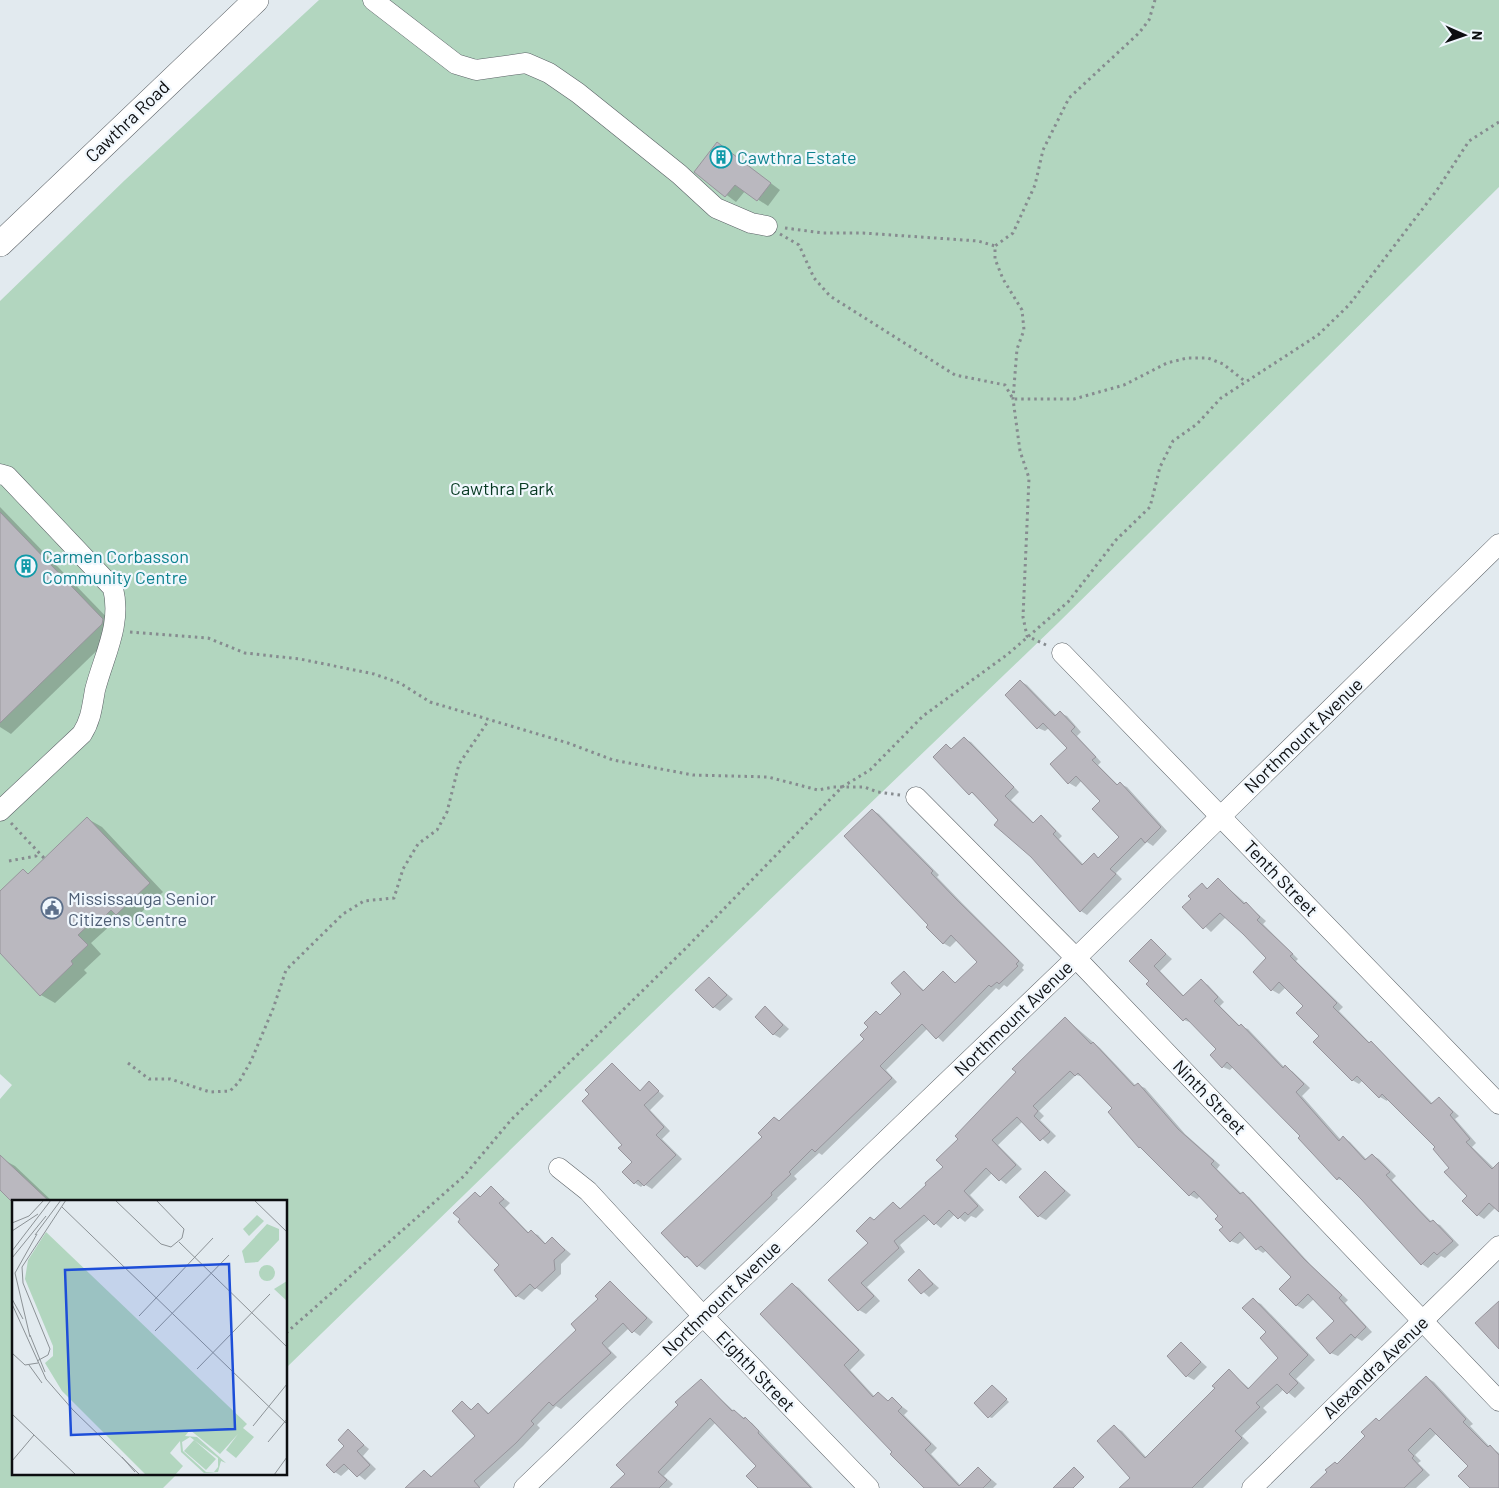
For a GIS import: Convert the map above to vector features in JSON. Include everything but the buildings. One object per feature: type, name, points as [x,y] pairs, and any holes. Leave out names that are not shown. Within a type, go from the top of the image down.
[{"type":"main road","name":"Cawthra Road","points":[[0,244],[256,0]]},
{"type":"street","points":[[373,0],[456,64],[476,70],[526,64],[549,73],[578,93],[679,174],[716,208],[751,223],[767,226]]},
{"type":"street","points":[[0,474],[7,476],[113,588],[117,603],[114,630],[96,690],[90,720],[82,734],[3,814]]},
{"type":"street","name":"Northmount Avenue","points":[[524,1488],[1076,958],[1499,544]]},
{"type":"street","name":"Tenth Street","points":[[1062,653],[1499,1104]]},
{"type":"street","name":"Ninth Street","points":[[916,797],[1076,958],[1499,1401]]},
{"type":"street","name":"Eighth Street","points":[[558,1168],[588,1191],[702,1316],[869,1488]]},
{"type":"street","name":"Alexandra Avenue","points":[[1252,1488],[1499,1246]]},
{"type":"path","points":[[995,246],[1014,233],[1035,185],[1043,150],[1069,98],[1140,33],[1149,20],[1155,0]]},
{"type":"path","points":[[288,1331],[464,1176],[511,1120],[686,948],[842,787],[870,770],[923,716],[1008,654],[1068,602],[1116,540],[1150,507],[1160,467],[1173,441],[1197,424],[1221,398],[1318,335],[1349,305],[1437,190],[1469,141],[1499,122]]},
{"type":"path","points":[[767,226],[823,233],[863,233],[978,241],[995,246]]},
{"type":"path","points":[[767,226],[799,245],[814,278],[830,296],[955,375],[1005,385],[1013,398]]},
{"type":"path","points":[[995,246],[995,259],[1003,279],[1022,310],[1024,330],[1017,349],[1013,398],[1020,451],[1029,478],[1023,617],[1027,636]]},
{"type":"path","points":[[1013,398],[1074,399],[1124,385],[1167,363],[1187,358],[1208,358],[1223,364],[1246,382]]},
{"type":"path","points":[[114,630],[208,638],[245,653],[300,659],[374,674],[400,683],[430,702],[568,743],[613,760],[693,775],[768,777],[818,790],[864,787],[878,792],[916,797]]},
{"type":"path","points":[[1027,636],[1062,653]]},
{"type":"path","points":[[128,1063],[149,1079],[170,1079],[210,1092],[230,1091],[239,1082],[251,1061],[273,1009],[286,970],[343,914],[364,901],[394,898],[402,869],[418,844],[437,830],[447,812],[459,764],[489,720]]},
{"type":"path","points":[[3,814],[44,858]]},
{"type":"path","points":[[8,862],[36,856],[38,853]]},
{"type":"green space","name":"Cawthra Park","points":[[319,0],[1499,0],[1499,187],[1057,624],[576,1086],[288,1366],[288,1200],[12,1200],[12,1476],[175,1476],[163,1488],[0,1488],[0,1099],[12,1085],[0,1074],[0,301],[125,180]]},
{"type":"place","name":"Cawthra Estate","points":[[721,157]]},
{"type":"place","name":"Carmen Corbasson Community Centre","points":[[26,566]]},
{"type":"place","name":"Mississauga Senior Citizens Centre","points":[[52,908]]}]
